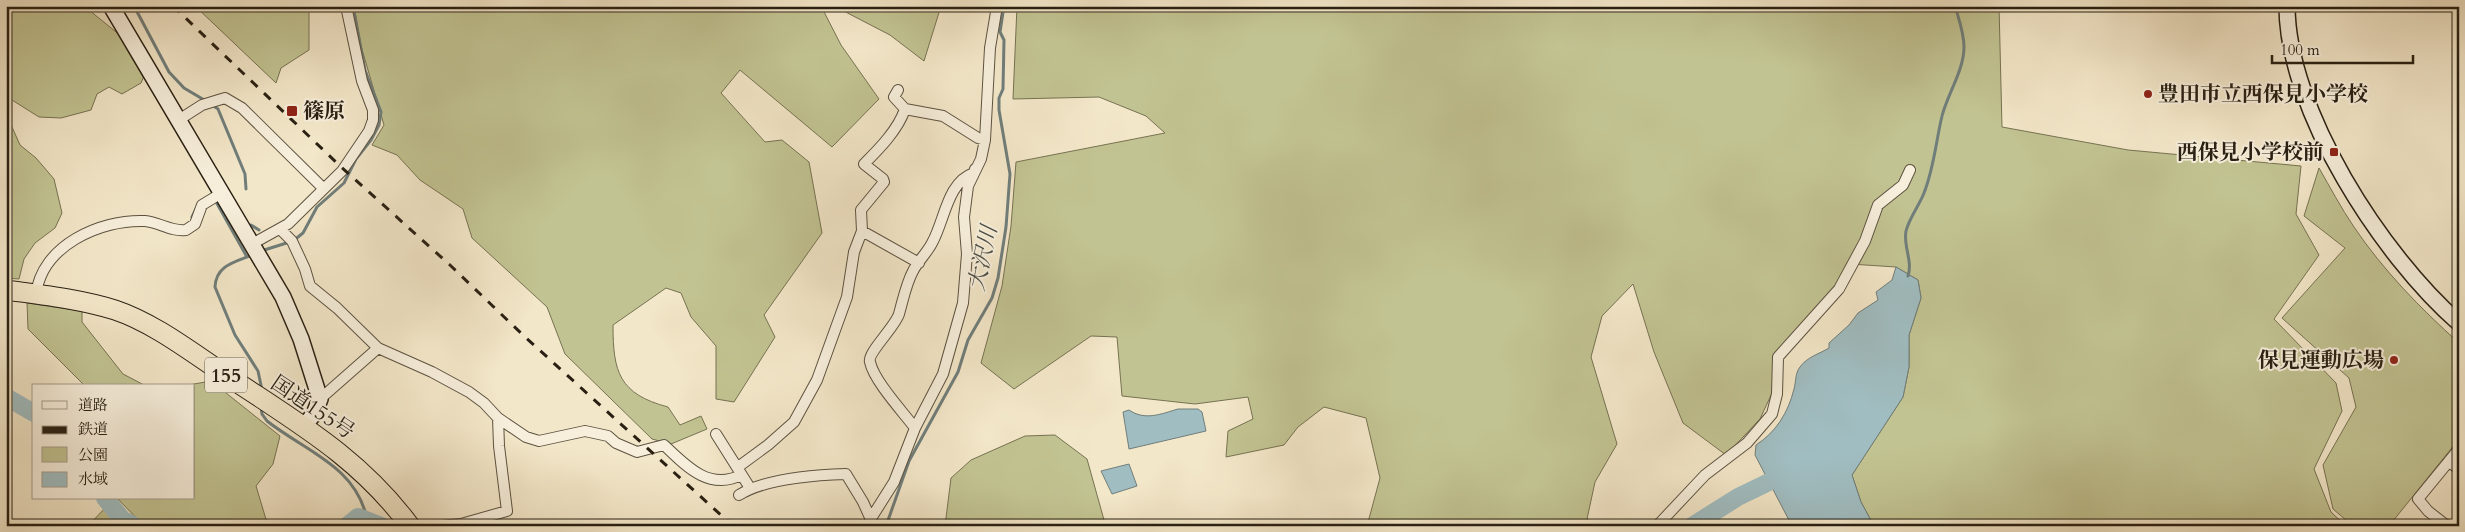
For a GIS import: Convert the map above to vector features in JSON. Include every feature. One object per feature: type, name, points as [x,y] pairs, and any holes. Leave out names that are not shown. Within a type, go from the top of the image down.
[{"type":"highway","name":"国道155号","points":[[6,290],[114,310],[143,322],[303,426],[349,459],[389,498],[410,526]]},
{"type":"street","points":[[111,6],[220,194],[252,244],[290,314],[311,366],[320,399]]},
{"type":"street","points":[[252,244],[288,224],[350,161],[354,152],[364,140],[373,120],[373,110],[360,72],[346,6]]},
{"type":"street","points":[[872,523],[894,482],[915,428],[943,374],[963,303],[967,254],[964,217],[968,186],[981,158],[984,140],[990,48],[997,6]]},
{"type":"street","points":[[2287,6],[2287,24],[2297,72],[2311,109],[2339,168],[2369,222],[2413,278],[2459,323]]},
{"type":"street","points":[[898,90],[894,100],[905,109],[943,116],[984,140]]},
{"type":"street","points":[[177,121],[202,105],[225,98],[242,108],[323,188]]},
{"type":"street","points":[[280,229],[292,241],[305,269],[310,286],[337,308],[378,348],[432,372],[469,392],[484,403],[498,418],[526,437],[539,441],[585,431],[608,436],[616,443],[637,452],[664,445],[693,472],[704,477],[717,479],[735,478],[740,470],[794,422],[817,380],[847,297],[854,252],[862,231],[861,210],[884,182],[883,179],[864,164],[880,148],[905,109]]},
{"type":"street","points":[[915,428],[889,395],[870,362],[870,356],[891,331],[898,317],[903,297],[918,263],[932,243],[947,204],[964,176],[974,173],[981,158]]},
{"type":"street","points":[[1657,526],[1705,475],[1747,443],[1772,414],[1776,394],[1778,357],[1839,289],[1865,241],[1878,205],[1903,185],[1910,170]]},
{"type":"street","points":[[36,295],[38,278],[47,263],[79,237],[103,226],[139,221],[186,230],[194,224],[202,205],[220,194]]},
{"type":"street","points":[[862,231],[875,236],[918,263]]},
{"type":"street","points":[[303,426],[314,414],[320,399],[378,348]]},
{"type":"street","points":[[440,526],[461,524],[507,511],[499,446],[498,418]]},
{"type":"street","points":[[716,434],[750,488]]},
{"type":"street","points":[[2441,524],[2418,499],[2459,449]]},
{"type":"street","points":[[2449,462],[2459,469]]},
{"type":"street","points":[[739,495],[750,488],[816,475],[846,474],[863,502],[872,523]]},
{"type":"green space","points":[[6,6],[84,6],[121,36],[144,76],[141,83],[122,94],[109,87],[97,94],[91,110],[61,118],[39,117],[12,100],[8,118],[20,145],[36,158],[54,179],[62,213],[55,228],[35,243],[24,259],[19,279],[6,278]]},
{"type":"green space","points":[[195,6],[309,6],[309,50],[281,68],[276,83]]},
{"type":"green space","points":[[354,6],[821,6],[841,45],[879,99],[832,147],[740,70],[721,93],[765,142],[782,140],[809,162],[822,233],[764,315],[775,337],[734,402],[716,399],[716,346],[691,317],[681,293],[666,288],[613,325],[617,368],[629,388],[652,402],[668,407],[680,425],[701,416],[707,429],[671,444],[652,439],[565,354],[547,307],[472,238],[463,209],[420,180],[397,155],[372,145],[384,125],[361,46]]},
{"type":"green space","points":[[834,6],[941,6],[924,61],[890,35]]},
{"type":"green space","points":[[1017,6],[1999,6],[2002,127],[2128,150],[2301,166],[2296,214],[2319,255],[2274,319],[2336,383],[2342,411],[2314,469],[2331,512],[2346,526],[1874,526],[1861,502],[1852,475],[1903,397],[1909,367],[1909,335],[1921,298],[1918,280],[1896,267],[1850,264],[1839,289],[1774,356],[1772,393],[1760,419],[1726,455],[1683,423],[1654,352],[1633,284],[1602,316],[1591,357],[1617,444],[1595,482],[1587,519],[1595,526],[1367,526],[1380,478],[1366,418],[1324,407],[1298,427],[1284,445],[1226,457],[1228,431],[1253,419],[1248,397],[1195,404],[1122,396],[1117,337],[1091,336],[1014,389],[981,363],[1002,286],[1011,226],[1016,162],[1165,133],[1146,116],[1099,97],[1013,99]]},
{"type":"green space","name":"保見運動広場","points":[[2319,168],[2349,220],[2377,258],[2416,302],[2459,343],[2459,439],[2389,526],[2353,526],[2333,509],[2323,465],[2356,407],[2349,378],[2282,318],[2345,248],[2304,216]]},
{"type":"green space","points":[[27,303],[82,311],[82,322],[123,374],[142,384],[83,384],[28,329]]},
{"type":"green space","points":[[211,381],[280,436],[273,464],[256,486],[268,526],[144,526],[119,500],[195,500],[194,384]]},
{"type":"green space","points":[[1055,435],[1087,459],[1104,520],[1098,526],[945,526],[951,478],[971,460],[1025,436]]},
{"type":"green space","points":[[106,507],[123,526],[88,526]]},
{"type":"water","points":[[1896,267],[1918,280],[1921,298],[1909,335],[1909,367],[1903,397],[1852,475],[1861,502],[1874,526],[1792,526],[1755,455],[1756,445],[1770,434],[1785,414],[1795,386],[1798,369],[1810,358],[1829,348],[1829,343],[1849,325],[1858,313],[1878,300],[1876,292],[1892,280]]},
{"type":"water","points":[[1178,409],[1198,409],[1202,412],[1206,431],[1129,449],[1123,412],[1129,410],[1147,416]]},
{"type":"water","points":[[1129,464],[1137,486],[1112,494],[1101,471]]},
{"type":"waterway","points":[[134,6],[169,72],[184,88],[206,101]]},
{"type":"waterway","points":[[261,251],[293,241],[303,233],[317,207],[344,183],[356,159],[371,140],[379,125],[381,112],[365,70],[353,6]]},
{"type":"waterway","name":"大沢川","points":[[886,526],[909,461],[958,372],[968,340],[992,298],[998,278],[1006,227],[1010,174],[999,110],[999,98],[1003,89],[1004,40],[1000,32],[1004,6]]},
{"type":"waterway","points":[[1908,276],[1906,231],[1927,184],[1933,164],[1942,116],[1959,73],[1963,56],[1963,37],[1955,6]]},
{"type":"waterway","points":[[211,104],[218,109],[245,174],[246,189]]},
{"type":"waterway","points":[[215,200],[247,257]]},
{"type":"waterway","points":[[192,217],[198,205]]},
{"type":"waterway","points":[[251,225],[259,230]]},
{"type":"waterway","points":[[252,255],[233,262],[223,269],[216,280],[215,287],[235,335],[258,371],[262,390]]},
{"type":"waterway","points":[[6,397],[32,412]]},
{"type":"waterway","points":[[261,406],[262,414],[267,421],[327,461],[341,473],[361,501],[367,519]]},
{"type":"waterway","points":[[1692,526],[1738,497],[1769,482]]},
{"type":"waterway","points":[[107,500],[122,519],[134,526]]},
{"type":"waterway","points":[[347,526],[358,517],[381,526]]},
{"type":"railway","points":[[173,6],[339,165],[733,526]]},
{"type":"place","name":"豊田市立西保見小学校","points":[[2148,94]]},
{"type":"place","name":"篠原","points":[[292,111]]},
{"type":"place","name":"西保見小学校前","points":[[2334,152]]},
{"type":"place","name":"保見運動広場","points":[[2394,360]]}]
